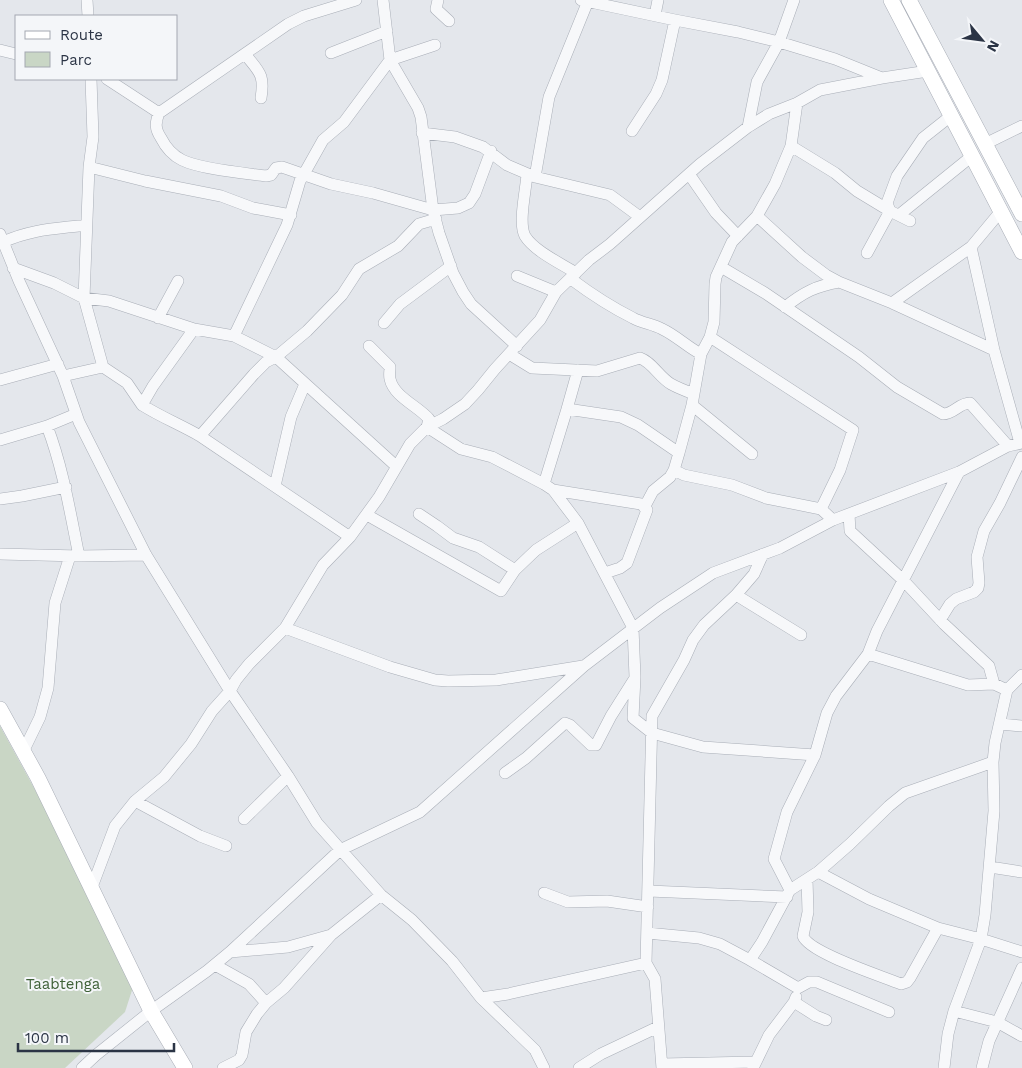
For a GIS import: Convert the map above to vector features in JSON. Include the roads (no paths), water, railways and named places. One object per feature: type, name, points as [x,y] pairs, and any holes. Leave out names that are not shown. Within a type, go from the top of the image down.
[{"type":"main road","points":[[891,0],[1022,252]]},
{"type":"main road","points":[[913,1],[984,144],[1022,214]]},
{"type":"main road","points":[[0,709],[24,750],[151,1011],[186,1068]]},
{"type":"street","points":[[87,0],[88,15]]},
{"type":"street","points":[[356,0],[304,16],[288,24],[159,113],[155,124],[156,130],[166,148],[173,155],[192,164],[266,176],[271,175],[276,168],[282,167],[331,184],[419,205],[435,215]]},
{"type":"street","points":[[383,0],[390,60],[418,108],[435,215],[451,266],[462,292],[471,304],[532,368],[597,371],[640,358],[646,360],[655,372],[693,399],[752,454]]},
{"type":"street","points":[[438,0],[436,9],[449,22]]},
{"type":"street","points":[[700,354],[684,345],[677,336],[661,328],[634,319],[606,304],[538,249],[526,236],[522,222],[548,97],[584,0],[779,42],[835,59],[882,78]]},
{"type":"street","points":[[655,15],[658,0]]},
{"type":"street","points":[[748,127],[757,82],[779,42],[794,0]]},
{"type":"street","points":[[632,131],[656,94],[662,80],[675,20]]},
{"type":"street","points":[[331,53],[387,31]]},
{"type":"street","points":[[234,336],[290,215],[304,176],[323,140],[344,122],[390,60],[435,45]]},
{"type":"street","points":[[0,50],[15,54]]},
{"type":"street","points":[[245,54],[260,72],[264,83],[262,98]]},
{"type":"street","points":[[92,887],[115,826],[135,801],[164,777],[191,744],[212,711],[230,691],[236,680],[249,664],[285,628],[323,565],[350,537],[380,497],[410,444],[427,427],[465,404],[540,320],[556,292],[689,174],[748,127],[769,114],[796,103],[820,90],[882,78],[928,72]]},
{"type":"street","points":[[91,80],[93,137],[89,167],[84,298],[103,367],[127,383],[142,405],[161,417],[177,423],[200,436],[350,537]]},
{"type":"street","points":[[109,80],[159,113]]},
{"type":"street","points":[[605,573],[620,568],[627,563],[647,510],[645,506],[653,491],[670,477],[674,470],[693,399],[700,354],[710,337],[714,322],[716,277],[732,242],[757,216],[775,184],[791,146],[796,103]]},
{"type":"street","points":[[894,213],[887,203],[897,176],[923,138],[952,115]]},
{"type":"street","points":[[984,144],[1022,126]]},
{"type":"street","points":[[422,133],[455,137],[491,152],[507,165],[531,176],[610,195],[640,217]]},
{"type":"street","points":[[791,146],[835,173],[857,191],[910,221]]},
{"type":"street","points":[[200,436],[266,362],[276,357],[307,331],[342,295],[359,269],[398,246],[418,224],[435,215],[470,203],[491,152]]},
{"type":"street","points":[[867,252],[894,213],[972,156]]},
{"type":"street","points":[[89,167],[216,194],[253,208],[290,215]]},
{"type":"street","points":[[689,174],[716,213],[738,236]]},
{"type":"street","points":[[892,303],[971,247],[1001,211]]},
{"type":"street","points":[[757,216],[802,257],[839,282],[892,303],[994,350]]},
{"type":"street","points":[[86,225],[36,230],[2,238],[13,268],[58,364],[76,414],[146,555],[230,691],[288,776],[317,823],[381,895],[412,920],[452,961],[481,998],[535,1050],[544,1068]]},
{"type":"street","points":[[82,1068],[151,1011],[230,952],[340,850],[420,812],[584,666],[660,608],[713,573],[780,548],[833,520],[959,472],[1008,446],[1021,443],[994,350],[971,247]]},
{"type":"street","points":[[384,322],[400,304],[451,266]]},
{"type":"street","points":[[722,267],[859,357],[897,387],[943,414],[948,414],[961,404],[970,403],[1008,446]]},
{"type":"street","points":[[13,268],[54,283],[84,298],[109,301],[194,329],[234,336],[276,357],[396,466]]},
{"type":"street","points":[[517,276],[556,292]]},
{"type":"street","points":[[158,318],[178,281]]},
{"type":"street","points":[[785,307],[819,286],[839,282]]},
{"type":"street","points":[[142,405],[152,386],[194,329]]},
{"type":"street","points":[[710,337],[853,430],[840,470],[821,509]]},
{"type":"street","points":[[369,346],[390,367],[390,380],[396,390],[423,413],[428,420],[427,427]]},
{"type":"street","points":[[0,380],[58,364]]},
{"type":"street","points":[[63,376],[103,367]]},
{"type":"street","points":[[548,487],[578,370]]},
{"type":"street","points":[[275,486],[289,425],[305,384]]},
{"type":"street","points":[[567,409],[621,417],[638,424],[679,453]]},
{"type":"street","points":[[0,440],[47,426],[76,414]]},
{"type":"street","points":[[24,750],[40,717],[48,688],[55,604],[74,556],[66,487],[57,453],[47,426]]},
{"type":"street","points":[[427,427],[462,449],[492,457],[548,487],[645,506]]},
{"type":"street","points":[[940,620],[950,604],[978,588],[977,558],[984,531],[1022,457]]},
{"type":"street","points":[[674,470],[684,475],[732,484],[766,498],[821,509],[833,520]]},
{"type":"street","points":[[789,894],[774,859],[787,812],[815,755],[827,713],[836,696],[868,654],[877,631],[959,472]]},
{"type":"street","points":[[0,499],[66,487]]},
{"type":"street","points":[[548,487],[578,523],[633,628],[635,677],[632,718],[652,733],[694,745],[719,749],[815,755]]},
{"type":"street","points":[[419,514],[453,538],[479,547],[515,570]]},
{"type":"street","points":[[848,514],[850,531],[903,580],[940,620],[989,666],[994,684]]},
{"type":"street","points":[[367,515],[501,591],[515,570],[536,550],[578,523]]},
{"type":"street","points":[[0,554],[146,555]]},
{"type":"street","points":[[763,554],[754,574],[736,596],[704,624],[693,640],[684,660],[652,716],[646,963],[655,979],[662,1066],[754,1065],[768,1035],[794,1002],[798,988],[809,982],[817,982],[889,1012]]},
{"type":"street","points":[[736,596],[801,635]]},
{"type":"street","points":[[285,628],[390,667],[434,680],[496,680],[584,666]]},
{"type":"street","points":[[868,654],[968,686],[994,684],[1007,690]]},
{"type":"street","points":[[944,1068],[948,1034],[954,1011],[981,938],[987,902],[994,811],[993,762],[995,743],[1007,690],[1022,674]]},
{"type":"street","points":[[505,773],[526,758],[565,723],[570,725],[591,745],[596,745],[635,677]]},
{"type":"street","points":[[1000,724],[1022,726]]},
{"type":"street","points":[[750,960],[789,894],[850,844],[889,806],[905,793],[993,762]]},
{"type":"street","points":[[244,819],[288,776]]},
{"type":"street","points":[[135,801],[200,836],[226,846]]},
{"type":"street","points":[[990,868],[1022,872]]},
{"type":"street","points":[[818,872],[869,899],[938,928],[981,938],[1022,952]]},
{"type":"street","points":[[807,879],[808,912],[803,936],[805,941],[836,959],[901,984],[907,982],[938,928]]},
{"type":"street","points":[[649,891],[789,894]]},
{"type":"street","points":[[544,893],[568,902],[607,902],[648,907]]},
{"type":"street","points":[[223,1068],[239,1060],[242,1055],[246,1032],[266,1003],[284,988],[331,935],[381,895]]},
{"type":"street","points":[[647,933],[699,938],[720,944],[798,988]]},
{"type":"street","points":[[230,952],[288,946],[331,935]]},
{"type":"street","points":[[481,998],[508,994],[646,963]]},
{"type":"street","points":[[215,964],[249,984],[266,1003]]},
{"type":"street","points":[[982,1068],[996,1022],[1022,968]]},
{"type":"street","points":[[794,1002],[826,1020]]},
{"type":"street","points":[[954,1011],[996,1022],[1022,1036]]},
{"type":"street","points":[[580,1068],[602,1054],[658,1027]]},
{"type":"park label","name":"Taabtenga","points":[[63,984]]}]
